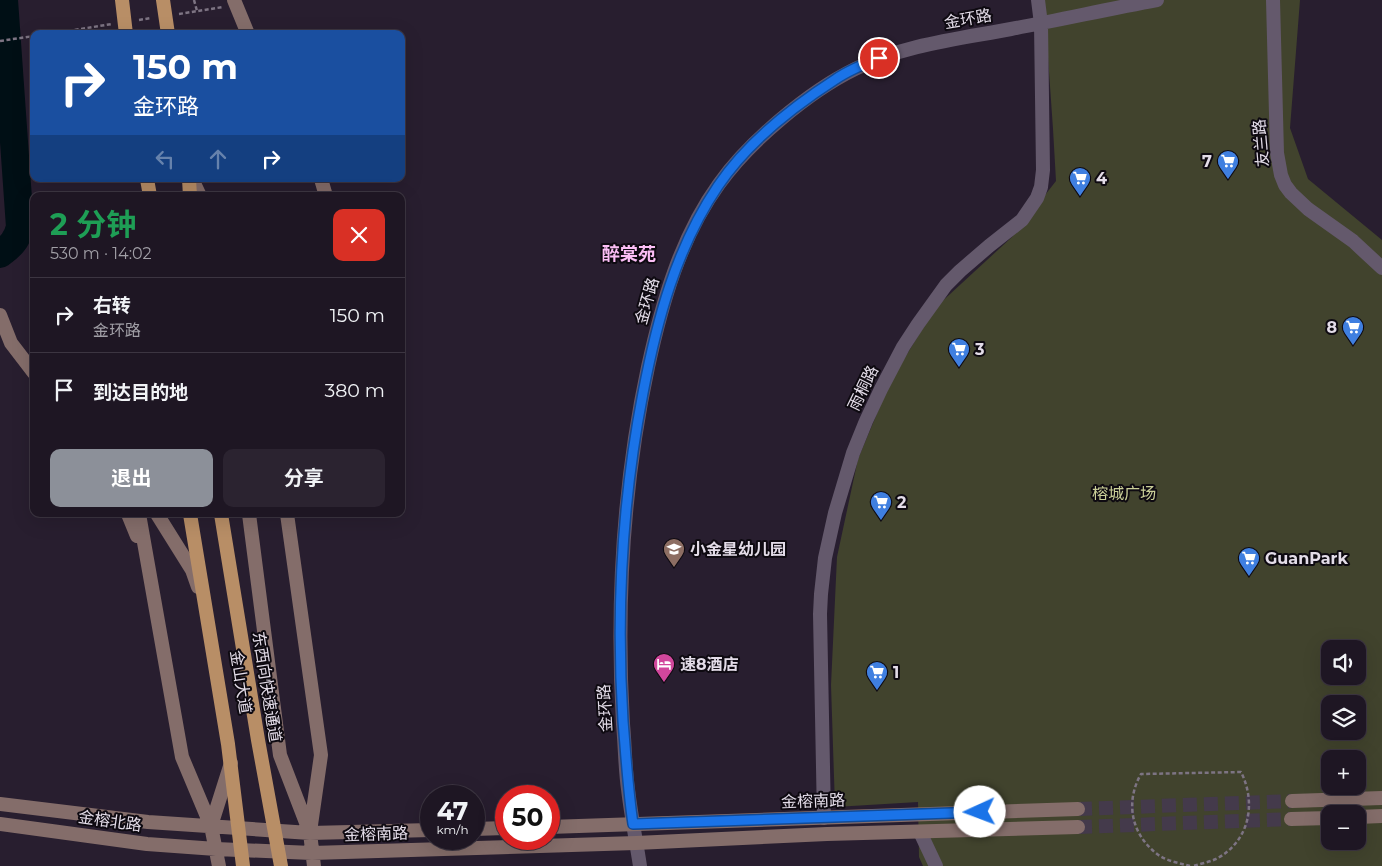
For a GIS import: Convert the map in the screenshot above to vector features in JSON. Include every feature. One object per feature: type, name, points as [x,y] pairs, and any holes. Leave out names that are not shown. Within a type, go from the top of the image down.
[{"type":"highway","points":[[122,0],[126,30]]},
{"type":"highway","points":[[163,0],[167,30]]},
{"type":"highway","points":[[190,517],[228,744],[243,866]]},
{"type":"highway","name":"东西向快速通道","points":[[221,517],[258,740],[282,866]]},
{"type":"main road","points":[[234,3],[246,30]]},
{"type":"main road","points":[[0,315],[11,343],[30,368]]},
{"type":"main road","points":[[129,517],[146,557]]},
{"type":"main road","points":[[139,517],[182,757],[211,826],[219,866]]},
{"type":"main road","name":"金山大道","points":[[159,517],[192,570],[216,640],[234,754],[211,826]]},
{"type":"main road","name":"金山大道","points":[[249,517],[280,755],[310,833],[313,859]]},
{"type":"main road","points":[[287,517],[321,755],[310,833]]},
{"type":"main road","points":[[1292,801],[1382,798]]},
{"type":"main road","name":"金榕北路","points":[[0,804],[148,822],[211,826]]},
{"type":"main road","name":"金榕南路","points":[[560,827],[1078,809]]},
{"type":"main road","points":[[1366,817],[1382,816]]},
{"type":"main road","points":[[1291,819],[1321,818]]},
{"type":"main road","name":"金榕北路","points":[[0,824],[147,844],[216,848]]},
{"type":"main road","name":"金榕南路","points":[[211,826],[310,833],[420,830]]},
{"type":"main road","name":"金榕南路","points":[[216,848],[313,859],[827,834],[1078,826]]},
{"type":"street","name":"雨桐路","points":[[824,818],[820,614],[826,558],[842,487],[852,453],[869,414],[894,363],[918,324],[946,286],[960,271],[1022,220],[1037,198],[1041,187],[1043,170],[1041,24],[1038,0]]},
{"type":"street","name":"金环路","points":[[640,866],[628,787],[622,705],[620,642],[621,574],[627,499],[634,442],[658,324],[674,270],[697,221],[719,184],[746,152],[787,115],[837,78],[879,58],[926,44],[1041,24],[1157,0]]},
{"type":"street","name":"友兰路","points":[[1274,0],[1277,153],[1285,185],[1297,199],[1353,242],[1382,268]]},
{"type":"street","points":[[920,832],[936,866]]},
{"type":"path","points":[[194,0],[197,11],[234,3]]},
{"type":"path","points":[[0,41],[30,37]]},
{"type":"path","points":[[1241,772],[1250,796],[1249,815],[1243,833],[1231,848],[1215,859],[1192,866],[1177,863],[1158,855],[1144,841],[1134,824],[1131,804],[1135,784],[1142,774],[1241,772]]},
{"type":"green space","name":"榕城广场","points":[[1044,0],[1300,0],[1290,128],[1308,179],[1382,240],[1382,866],[923,866],[919,857],[918,802],[835,807],[831,685],[837,557],[858,459],[891,380],[936,307],[1012,237],[1056,181]]},
{"type":"waterway","points":[[0,254],[13,242],[20,227],[4,0]]},
{"type":"tunnel","points":[[1078,809],[1292,801]]},
{"type":"tunnel","points":[[1078,827],[1291,819]]},
{"type":"place","name":"7","points":[[1228,180]]},
{"type":"place","name":"4","points":[[1080,197]]},
{"type":"place","name":"8","points":[[1353,346]]},
{"type":"place","name":"3","points":[[959,368]]},
{"type":"place","name":"2","points":[[881,521]]},
{"type":"place","name":"小金星幼儿园","points":[[674,568]]},
{"type":"place","name":"GuanPark","points":[[1249,577]]},
{"type":"place","name":"速8酒店","points":[[664,683]]},
{"type":"place","name":"1","points":[[877,691]]},
{"type":"district","name":"醉棠苑","points":[[629,254]]},
{"type":"route","points":[[879,58],[837,78],[817,92],[769,130],[746,152],[719,184],[707,202],[674,270],[655,334],[646,377],[634,442],[627,499],[621,574],[620,642],[628,787],[633,824],[980,812]]}]
